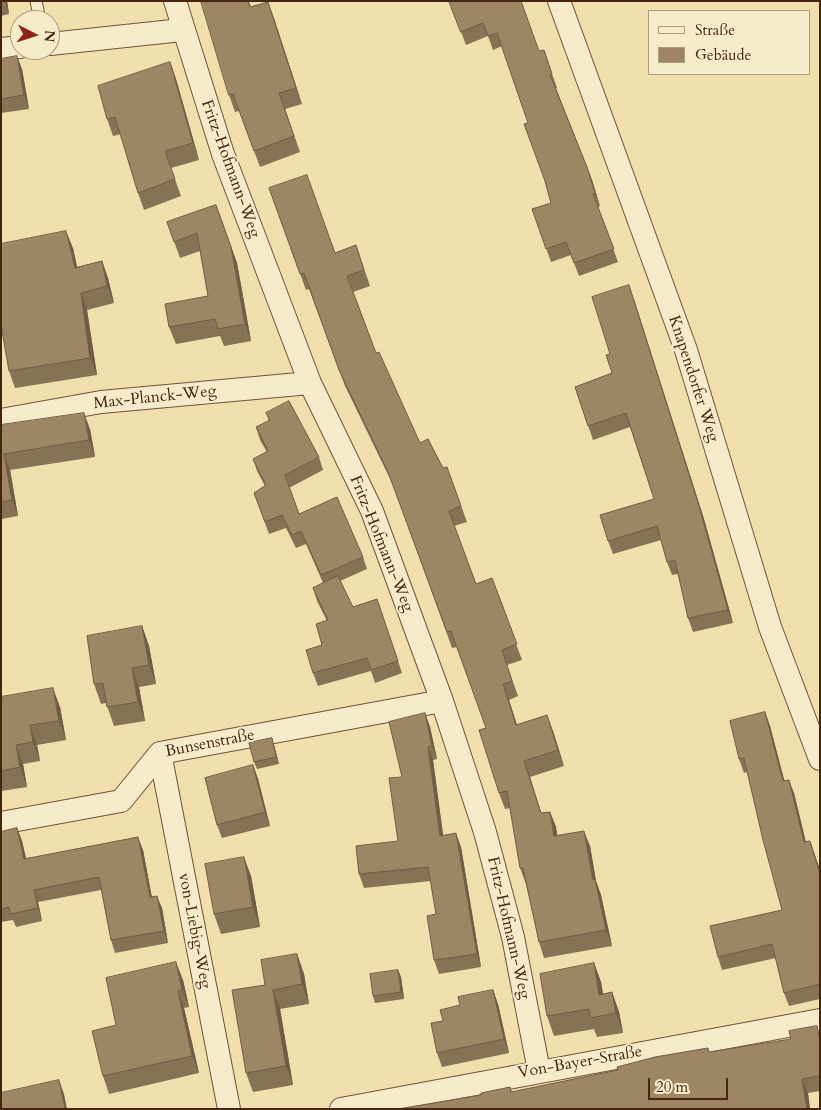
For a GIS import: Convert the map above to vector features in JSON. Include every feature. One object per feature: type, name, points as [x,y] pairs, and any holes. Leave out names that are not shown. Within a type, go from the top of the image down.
[{"type":"street","name":"Fritz-Hofmann-Weg","points":[[175,1],[182,30],[223,154],[310,383],[372,511],[442,701],[485,832],[513,937],[539,1071]]},
{"type":"street","name":"Knapendorfer Weg","points":[[559,1],[686,350],[770,627],[820,759]]},
{"type":"street","points":[[60,43],[182,30]]},
{"type":"street","name":"Max-Planck-Weg","points":[[1,420],[101,402],[310,383]]},
{"type":"street","name":"Bunsenstraße","points":[[1,824],[121,801],[160,753],[442,701]]},
{"type":"street","name":"von-Liebig-Weg","points":[[160,753],[229,1109]]},
{"type":"street","name":"Von-Bayer-Straße","points":[[341,1109],[820,1020]]},
{"type":"building","points":[[201,1],[248,1],[250,7],[268,2],[296,88],[279,93],[294,136],[254,151],[233,94],[229,95]]},
{"type":"building","points":[[449,1],[521,1],[539,51],[544,50],[552,74],[550,75],[587,167],[595,193],[593,194],[614,249],[574,263],[566,242],[546,249],[532,209],[551,203],[524,124],[528,123],[497,33],[488,36],[483,23],[461,32]]},
{"type":"building","points":[[10,57],[10,60],[18,60],[24,95],[1,99],[1,59]]},
{"type":"building","points":[[170,62],[193,143],[165,151],[175,179],[138,193],[115,117],[107,119],[98,86]]},
{"type":"building","points":[[307,175],[335,253],[356,245],[364,270],[347,276],[376,353],[379,352],[420,443],[428,439],[443,468],[447,467],[461,506],[449,511],[476,584],[492,578],[517,644],[502,650],[512,681],[503,684],[516,725],[547,715],[558,750],[524,761],[541,813],[550,812],[554,836],[584,831],[593,880],[595,879],[606,930],[539,942],[523,868],[520,868],[507,791],[499,793],[479,730],[486,728],[451,631],[447,632],[388,472],[339,370],[304,273],[300,274],[269,188]]},
{"type":"building","points":[[216,205],[231,247],[245,324],[218,329],[215,319],[169,327],[165,304],[208,296],[197,233],[174,242],[167,222]]},
{"type":"building","points":[[66,231],[75,268],[102,261],[107,286],[81,293],[90,358],[9,371],[1,325],[1,244]]},
{"type":"building","points":[[629,285],[699,506],[728,610],[688,618],[675,560],[667,562],[657,526],[608,541],[600,515],[654,499],[626,413],[588,426],[575,387],[612,373],[606,355],[610,354],[592,297]]},
{"type":"building","points":[[289,401],[319,457],[285,475],[299,514],[337,497],[363,557],[321,575],[301,531],[292,535],[282,515],[265,522],[254,493],[266,485],[253,459],[268,451],[256,427],[270,420],[266,413]]},
{"type":"building","points":[[84,413],[89,440],[4,454],[12,500],[1,502],[1,425]]},
{"type":"building","points":[[338,576],[353,607],[377,599],[398,661],[371,670],[367,658],[313,673],[306,650],[322,645],[316,624],[328,620],[313,588]]},
{"type":"building","points":[[142,626],[149,665],[132,668],[138,702],[107,707],[103,683],[94,684],[87,636]]},
{"type":"building","points":[[53,688],[59,721],[30,725],[33,742],[16,745],[20,767],[1,771],[1,697]]},
{"type":"building","points":[[765,712],[783,781],[789,780],[804,842],[810,841],[820,874],[820,984],[784,993],[772,944],[718,957],[710,926],[782,910],[744,758],[739,759],[730,721]]},
{"type":"building","points":[[425,713],[432,746],[428,747],[440,836],[456,833],[477,954],[434,960],[427,916],[436,914],[428,867],[359,874],[356,846],[398,841],[389,778],[402,777],[389,722]]},
{"type":"building","points":[[272,738],[276,757],[254,762],[249,743]]},
{"type":"building","points":[[253,765],[265,812],[217,825],[205,778]]},
{"type":"building","points":[[17,828],[24,859],[138,837],[150,897],[157,896],[164,931],[111,940],[99,877],[34,890],[38,908],[11,914],[9,907],[1,909],[1,832]]},
{"type":"building","points":[[244,857],[253,907],[214,914],[205,864]]},
{"type":"building","points":[[297,954],[302,984],[273,990],[286,1066],[246,1073],[232,990],[265,985],[261,960]]},
{"type":"building","points":[[176,962],[182,990],[178,991],[192,1056],[103,1076],[92,1031],[116,1025],[106,978]]},
{"type":"building","points":[[594,963],[599,995],[612,992],[616,1013],[590,1018],[589,1009],[547,1016],[540,974]]},
{"type":"building","points":[[398,970],[401,992],[373,996],[370,974]]},
{"type":"building","points":[[493,990],[504,1039],[437,1053],[431,1023],[443,1021],[440,1010],[460,1005],[458,997]]},
{"type":"building","points":[[817,1026],[820,1039],[820,1076],[802,1079],[807,1109],[398,1109],[481,1095],[481,1093],[510,1087],[511,1092],[618,1070],[617,1067],[655,1057],[708,1048],[709,1052],[791,1039],[789,1031]]},
{"type":"building","points":[[59,1080],[65,1109],[1,1109],[1,1093]]}]
